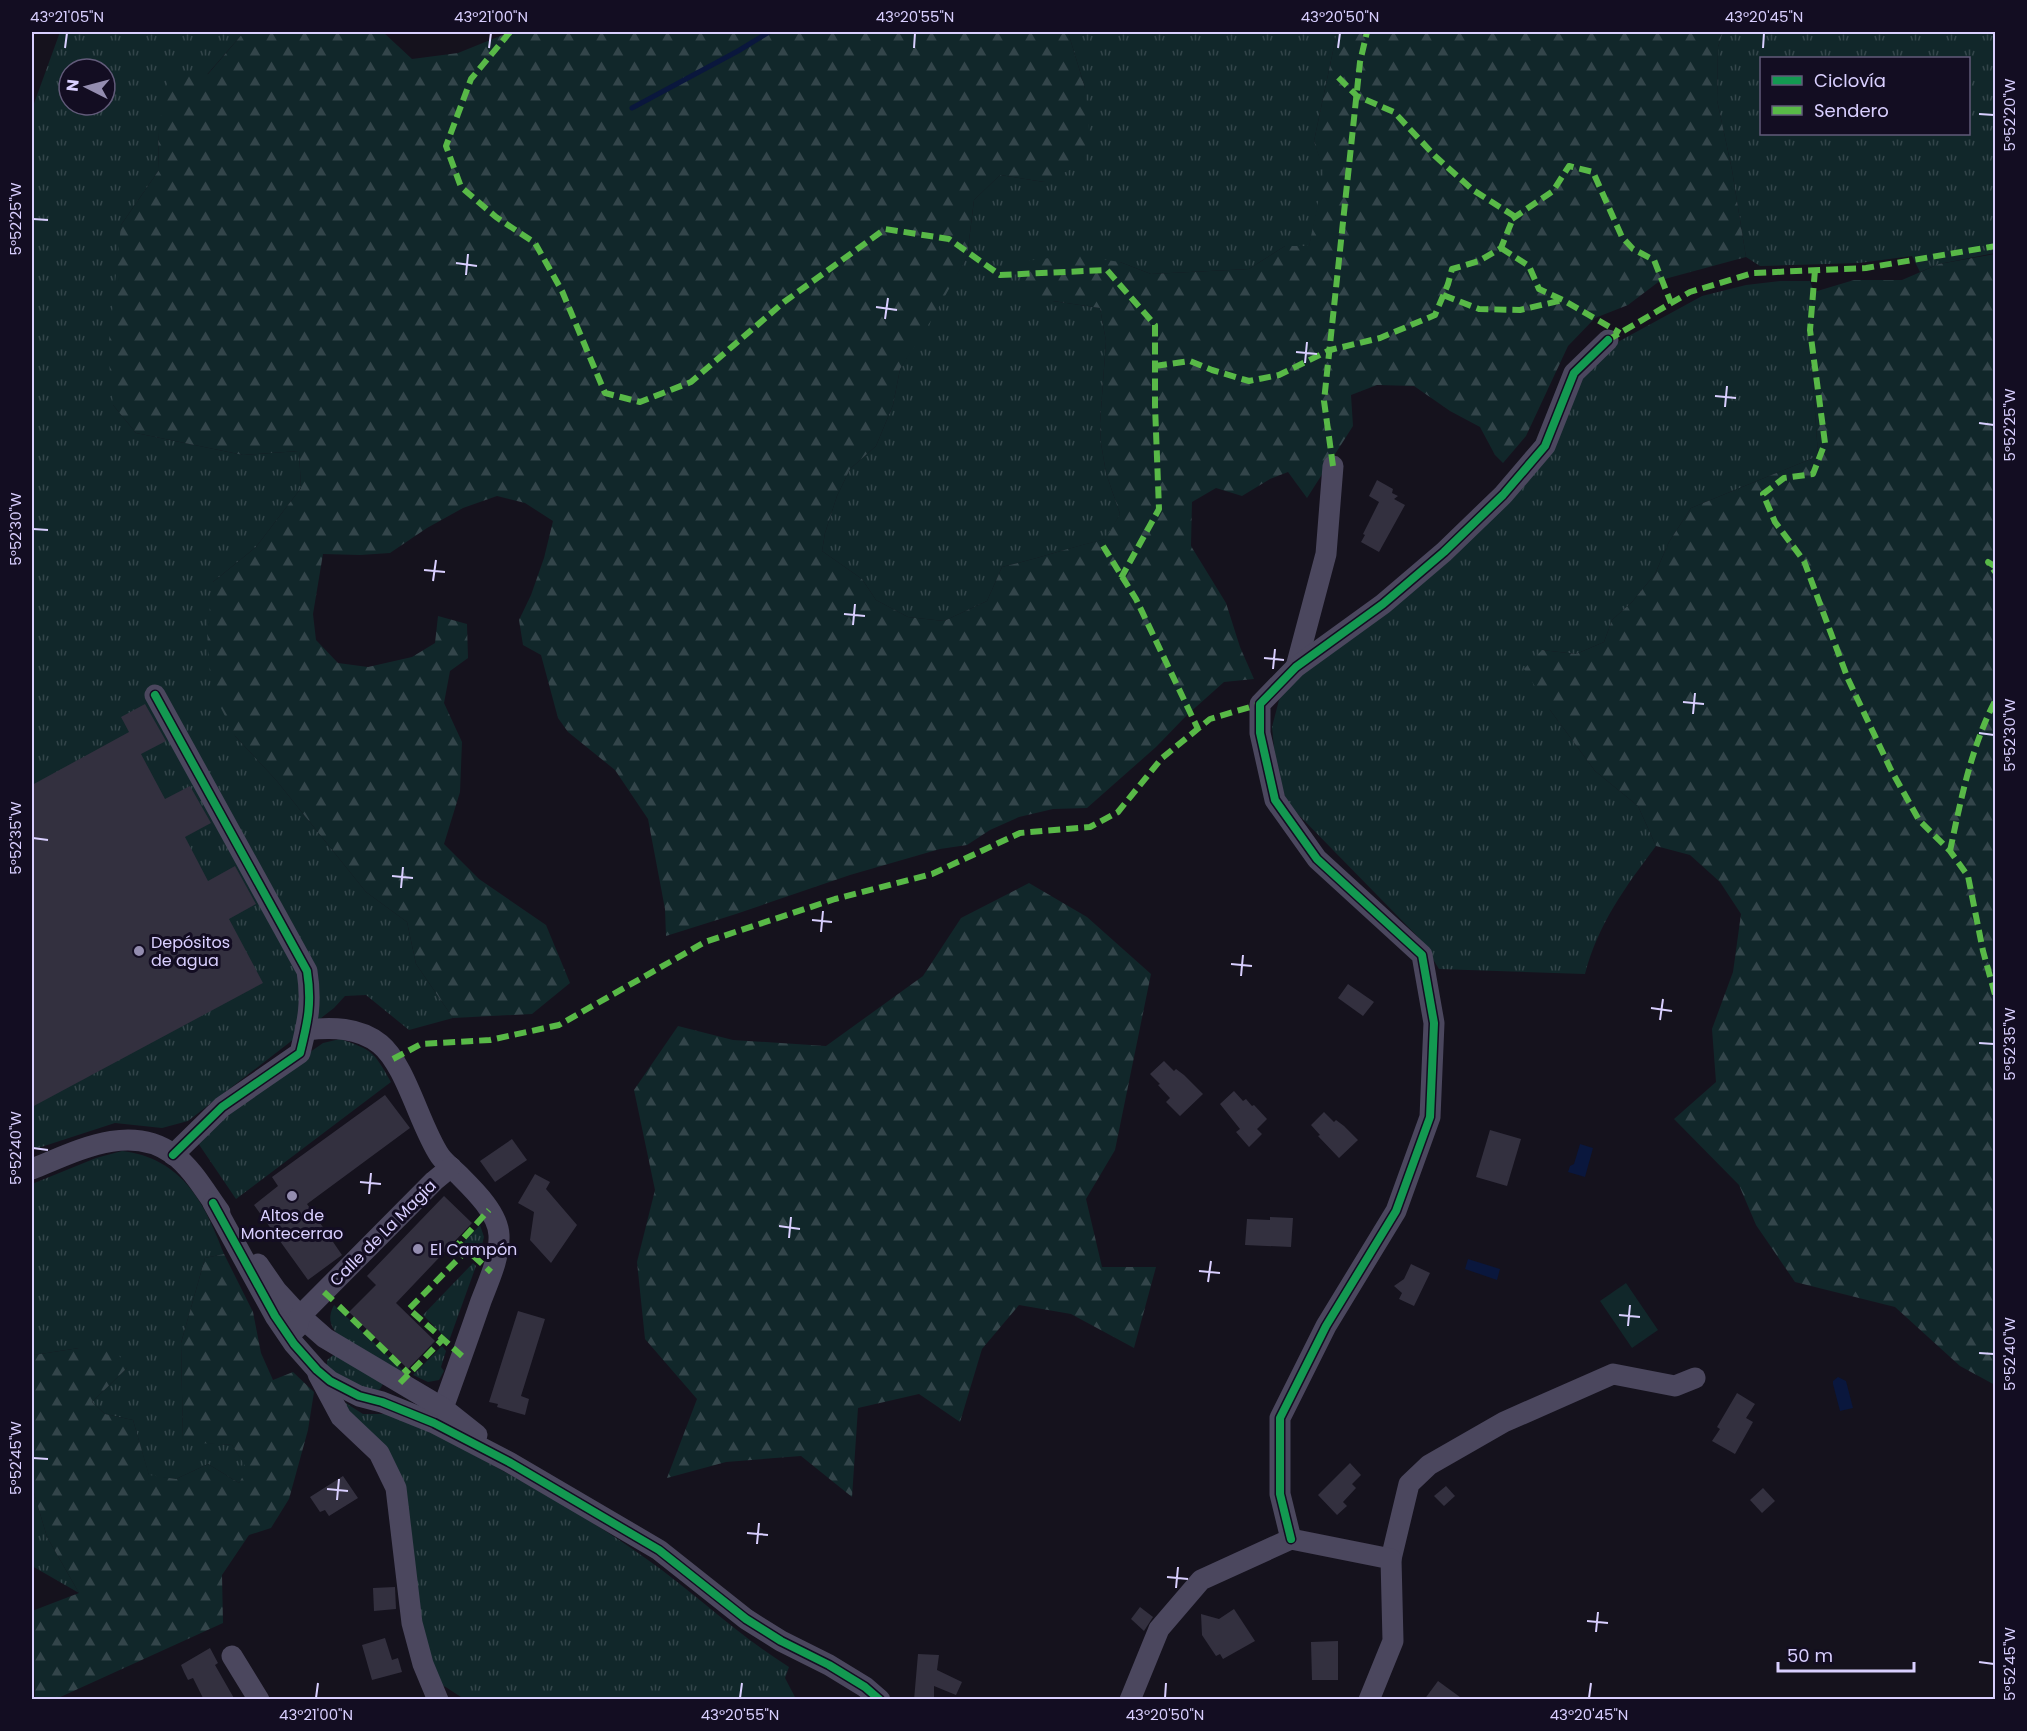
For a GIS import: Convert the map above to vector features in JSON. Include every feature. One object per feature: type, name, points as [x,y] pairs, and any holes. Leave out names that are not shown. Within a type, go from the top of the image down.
[{"type":"street","points":[[1291,1539],[1280,1494],[1280,1418],[1326,1326],[1396,1211],[1430,1117],[1434,1023],[1422,955],[1317,859],[1275,800],[1260,733],[1260,704],[1296,667],[1383,604],[1444,552],[1503,495],[1545,446],[1574,373],[1608,340]]},
{"type":"street","points":[[1296,667],[1326,554],[1333,466]]},
{"type":"street","points":[[155,696],[307,971],[310,1012],[300,1053],[222,1107],[173,1155]]},
{"type":"street","points":[[306,1029],[326,1028],[363,1033],[381,1044],[393,1059],[440,1157],[451,1167]]},
{"type":"street","points":[[32,1169],[91,1146],[125,1139],[159,1146],[189,1170],[276,1290],[300,1316],[325,1338],[443,1408],[509,1462]]},
{"type":"street","name":"Calle de La Magia","points":[[300,1316],[434,1181],[451,1167],[495,1218],[499,1233],[499,1251],[443,1408]]},
{"type":"street","points":[[213,1203],[263,1297],[294,1344],[317,1371],[341,1417],[379,1453],[396,1488],[412,1623],[423,1664],[438,1700]]},
{"type":"street","points":[[294,1344],[300,1316]]},
{"type":"street","points":[[317,1371],[345,1390],[434,1423],[509,1462],[659,1550],[746,1618],[781,1641],[829,1665],[865,1687],[880,1700]]},
{"type":"street","points":[[1369,1700],[1393,1641],[1392,1559],[1408,1484],[1429,1465],[1504,1422],[1613,1374],[1676,1386],[1695,1378]]},
{"type":"street","points":[[382,1402],[396,1398],[414,1406],[443,1408]]},
{"type":"street","points":[[1130,1700],[1159,1629],[1201,1581],[1291,1539],[1392,1559]]},
{"type":"street","points":[[232,1656],[259,1700]]},
{"type":"green space","points":[[60,32],[244,32],[158,131],[159,170],[121,225],[113,405],[136,433],[243,455],[299,451],[301,488],[256,547],[213,582],[235,736],[276,780],[366,892],[407,922],[416,964],[453,1018],[409,1030],[366,995],[345,996],[334,1008],[188,1121],[162,1128],[115,1123],[32,1150],[32,109]]},
{"type":"green space","points":[[244,32],[383,32],[412,59],[458,53],[510,32],[1068,32],[1085,88],[1089,130],[1085,163],[1044,182],[1000,175],[974,200],[967,257],[900,369],[893,405],[876,446],[850,469],[837,496],[825,533],[822,551],[862,579],[876,600],[908,617],[944,621],[987,601],[1002,567],[1105,539],[1120,514],[1106,473],[1101,443],[1100,423],[1106,341],[1100,308],[1053,301],[1020,301],[1026,261],[1073,255],[1120,262],[1151,274],[1249,269],[1285,246],[1309,246],[1324,173],[1314,141],[1337,32],[1723,32],[1718,47],[1717,100],[1732,170],[1746,257],[1661,280],[1628,305],[1595,318],[1568,346],[1526,436],[1503,463],[1495,455],[1480,427],[1450,411],[1414,386],[1377,385],[1351,395],[1353,426],[1307,498],[1288,472],[1270,479],[1242,496],[1216,488],[1192,502],[1191,546],[1226,603],[1240,647],[1254,679],[1224,682],[1156,747],[1087,808],[1053,809],[1019,817],[990,830],[967,845],[940,849],[850,875],[666,936],[665,909],[648,819],[615,770],[568,732],[558,718],[541,655],[523,645],[519,620],[544,558],[553,521],[525,503],[497,496],[463,508],[427,528],[390,553],[323,554],[313,614],[316,640],[338,663],[368,667],[412,657],[435,643],[438,616],[467,624],[468,658],[450,671],[444,703],[462,742],[460,792],[444,844],[479,879],[546,925],[570,983],[532,1014],[453,1018],[416,964],[407,922],[366,892],[276,780],[235,736],[211,688],[207,632],[213,582],[256,547],[301,488],[299,451],[243,455],[136,433],[113,405],[108,351],[121,225],[159,170],[158,131],[168,78],[208,74]]},
{"type":"green space","points":[[1068,32],[1337,32],[1314,141],[1325,173],[1309,247],[1285,246],[1249,269],[1151,274],[1120,262],[1020,301],[1053,301],[1100,308],[1106,341],[1100,423],[1101,443],[1106,473],[1120,514],[1106,539],[1002,567],[987,601],[944,621],[908,617],[876,600],[862,579],[822,551],[825,533],[837,496],[850,469],[876,446],[893,405],[900,369],[967,257],[974,200],[1000,175],[1044,182],[1085,88]]},
{"type":"green space","points":[[1723,32],[1995,32],[1995,253],[1939,264],[1920,272],[1912,256],[1859,263],[1760,266],[1746,257],[1732,170],[1717,100],[1718,47]]},
{"type":"green space","points":[[1996,254],[1995,1385],[1960,1366],[1895,1307],[1795,1282],[1756,1225],[1739,1185],[1674,1119],[1716,1082],[1712,1029],[1733,972],[1741,914],[1720,882],[1690,855],[1656,846],[1638,806],[1595,771],[1550,710],[1524,669],[1542,650],[1576,654],[1604,642],[1612,620],[1632,602],[1655,574],[1669,542],[1691,508],[1818,456],[1809,322],[1814,292],[1854,280],[1902,280],[1939,264]]},
{"type":"green space","points":[[1780,281],[1810,281],[1814,292],[1809,322],[1818,456],[1691,508],[1669,542],[1655,574],[1632,602],[1612,620],[1604,642],[1576,654],[1542,650],[1550,710],[1595,771],[1638,806],[1656,846],[1605,922],[1585,974],[1439,969],[1421,940],[1287,803],[1276,767],[1272,727],[1279,700],[1294,680],[1478,527],[1578,378],[1616,343],[1702,296],[1746,285]]},
{"type":"green space","points":[[1029,883],[1087,917],[1151,974],[1115,1150],[1086,1199],[1102,1267],[1156,1267],[1134,1348],[1071,1314],[1019,1305],[982,1349],[960,1422],[919,1394],[858,1408],[852,1497],[801,1456],[726,1462],[667,1478],[697,1399],[645,1339],[637,1262],[655,1190],[634,1090],[678,1026],[733,1040],[826,1046],[923,976],[961,918]]},
{"type":"green space","points":[[340,1039],[372,1053],[391,1082],[236,1199],[198,1143],[235,1105],[323,1043]]},
{"type":"green space","points":[[122,1151],[143,1155],[176,1173],[199,1201],[224,1254],[205,1258],[181,1343],[183,1441],[232,1445],[248,1469],[239,1483],[208,1464],[176,1479],[149,1476],[133,1420],[105,1414],[92,1402],[127,1368],[79,1348],[32,1357],[32,1184],[96,1158]]},
{"type":"green space","points":[[480,1225],[484,1237],[479,1256],[464,1242]]},
{"type":"green space","points":[[224,1254],[253,1312],[261,1353],[273,1380],[293,1372],[314,1392],[308,1430],[289,1499],[271,1528],[249,1535],[222,1575],[223,1623],[56,1699],[35,1699],[32,1611],[79,1593],[47,1537],[32,1486],[32,1357],[79,1348],[113,1346],[127,1368],[92,1402],[105,1414],[133,1420],[149,1475],[176,1479],[208,1464],[239,1483],[247,1469],[232,1445],[183,1442],[181,1343],[205,1258]]},
{"type":"green space","points":[[473,1263],[476,1266],[449,1341],[423,1315]]},
{"type":"green space","points":[[1626,1283],[1658,1330],[1632,1348],[1600,1301]]},
{"type":"green space","points":[[334,1305],[404,1371],[338,1335],[330,1320]]},
{"type":"green space","points":[[442,1346],[446,1351],[441,1367],[444,1371],[439,1380],[428,1382],[413,1375]]},
{"type":"green space","points":[[335,1354],[383,1384],[380,1389],[375,1392],[354,1386],[327,1367],[327,1360]]},
{"type":"green space","points":[[341,1400],[363,1414],[391,1414],[416,1424],[534,1488],[621,1541],[789,1667],[785,1678],[796,1699],[464,1699],[438,1682],[419,1618],[403,1517]]},
{"type":"green space","points":[[32,1486],[47,1537],[79,1593],[32,1566]]},
{"type":"water","points":[[1580,1144],[1593,1148],[1585,1177],[1568,1172],[1570,1166],[1574,1164]]},
{"type":"water","points":[[1468,1259],[1500,1269],[1497,1280],[1465,1269]]},
{"type":"water","points":[[1838,1377],[1846,1381],[1853,1408],[1840,1411],[1833,1384]]},
{"type":"building","points":[[1377,480],[1393,489],[1392,493],[1398,496],[1394,499],[1405,505],[1379,552],[1361,542],[1379,502],[1369,496]]},
{"type":"building","name":"Depósitos de agua","points":[[145,704],[166,741],[141,754],[165,799],[190,786],[211,823],[185,837],[208,881],[235,866],[256,904],[229,919],[263,983],[32,1107],[32,785],[129,732],[121,717]]},
{"type":"building","points":[[1348,984],[1374,1002],[1363,1016],[1338,998]]},
{"type":"building","points":[[1164,1061],[1174,1071],[1176,1069],[1184,1075],[1203,1094],[1180,1116],[1166,1102],[1170,1098],[1150,1074]]},
{"type":"building","points":[[1234,1091],[1243,1101],[1246,1099],[1252,1106],[1254,1105],[1267,1119],[1257,1129],[1262,1134],[1249,1147],[1236,1132],[1240,1129],[1220,1104]]},
{"type":"building","name":"Altos de Montecerrao","points":[[385,1095],[410,1128],[307,1204],[342,1255],[308,1280],[254,1205],[278,1186],[272,1177]]},
{"type":"building","points":[[1324,1112],[1334,1122],[1336,1120],[1344,1126],[1358,1140],[1339,1158],[1311,1125]]},
{"type":"building","points":[[1490,1130],[1521,1139],[1507,1186],[1476,1177]]},
{"type":"building","points":[[512,1139],[527,1160],[495,1182],[480,1161]]},
{"type":"building","points":[[535,1174],[550,1182],[546,1189],[577,1225],[551,1263],[530,1240],[534,1212],[518,1203]]},
{"type":"building","points":[[444,1196],[472,1223],[396,1303],[435,1341],[408,1369],[349,1312],[376,1285],[367,1276]]},
{"type":"building","points":[[1270,1217],[1293,1218],[1291,1247],[1245,1245],[1247,1219],[1270,1220]]},
{"type":"building","points":[[1411,1264],[1430,1273],[1414,1306],[1399,1299],[1402,1293],[1394,1286],[1404,1279]]},
{"type":"building","points":[[518,1311],[545,1319],[521,1396],[529,1399],[525,1415],[497,1407],[498,1404],[489,1402]]},
{"type":"building","points":[[1737,1393],[1755,1404],[1746,1418],[1753,1422],[1735,1454],[1712,1441],[1720,1429],[1717,1427]]},
{"type":"building","points":[[1350,1463],[1361,1475],[1352,1484],[1356,1488],[1343,1502],[1347,1506],[1337,1515],[1318,1495]]},
{"type":"building","points":[[343,1476],[358,1498],[329,1516],[325,1510],[320,1512],[310,1497]]},
{"type":"building","points":[[1446,1486],[1455,1496],[1444,1506],[1434,1496]]},
{"type":"building","points":[[1763,1488],[1775,1501],[1762,1513],[1750,1500]]},
{"type":"building","points":[[395,1587],[396,1609],[374,1611],[373,1588]]},
{"type":"building","points":[[1140,1607],[1153,1617],[1144,1631],[1131,1619]]},
{"type":"building","points":[[1234,1609],[1255,1641],[1223,1659],[1220,1654],[1216,1656],[1202,1635],[1201,1614],[1219,1619]]},
{"type":"building","points":[[385,1638],[392,1660],[398,1658],[402,1672],[372,1680],[362,1645]]},
{"type":"building","points":[[1338,1641],[1338,1680],[1312,1680],[1311,1642]]},
{"type":"building","points":[[210,1648],[218,1663],[215,1665],[235,1700],[204,1700],[193,1678],[188,1680],[184,1672],[181,1665]]},
{"type":"building","points":[[918,1654],[939,1655],[937,1670],[962,1682],[956,1695],[934,1686],[934,1700],[914,1700]]},
{"type":"building","points":[[1438,1681],[1464,1700],[1424,1700]]},
{"type":"waterway","points":[[632,108],[769,32]]},
{"type":"marked path","points":[[510,32],[471,79],[446,146],[461,187],[496,217],[535,243],[562,291],[605,393],[640,402],[691,382],[784,302],[885,229],[949,239],[1000,275],[1107,270],[1155,325],[1159,509],[1121,578]]},
{"type":"marked path","points":[[1333,466],[1324,401],[1360,62],[1367,32]]},
{"type":"marked path","points":[[1155,366],[1190,361],[1249,381],[1279,375],[1330,350],[1380,338],[1435,315],[1452,269],[1479,261],[1501,248],[1514,216],[1473,190],[1435,156],[1394,112],[1357,96],[1335,74]]},
{"type":"marked path","points":[[1512,219],[1553,191],[1569,166],[1593,172],[1622,237],[1633,249],[1654,260],[1671,303]]},
{"type":"marked path","points":[[1608,340],[1690,292],[1753,273],[1866,268],[1996,246]]},
{"type":"marked path","points":[[1501,248],[1529,266],[1539,289],[1620,333]]},
{"type":"marked path","points":[[1815,270],[1810,330],[1825,443],[1813,474],[1784,478],[1763,494],[1775,522],[1804,561],[1848,679],[1891,770],[1919,820],[1950,851],[1968,876],[1983,951],[1996,998]]},
{"type":"marked path","points":[[1443,295],[1479,309],[1520,310],[1563,300]]},
{"type":"marked path","points":[[1103,546],[1136,599],[1198,729]]},
{"type":"marked path","points":[[1996,567],[1988,562],[1996,573]]},
{"type":"marked path","points":[[1950,851],[1973,754],[1996,699]]},
{"type":"marked path","points":[[393,1059],[421,1044],[490,1040],[559,1025],[705,942],[835,899],[932,874],[1020,833],[1090,827],[1118,812],[1162,758],[1210,719],[1260,704]]},
{"type":"marked path","points":[[467,1250],[459,1243],[489,1210]]},
{"type":"marked path","points":[[462,1356],[409,1309],[467,1250],[491,1272]]},
{"type":"marked path","points":[[324,1292],[336,1303]]},
{"type":"marked path","points":[[339,1306],[409,1374]]},
{"type":"marked path","points":[[400,1383],[442,1340]]},
{"type":"cycle path","points":[[1291,1539],[1280,1494],[1280,1418],[1326,1326],[1396,1211],[1430,1117],[1434,1023],[1422,955],[1317,859],[1275,800],[1260,733],[1260,704],[1296,667],[1383,604],[1444,552],[1503,495],[1545,446],[1574,373],[1608,340]]},
{"type":"cycle path","points":[[155,695],[307,971],[309,993],[307,1021],[300,1053],[222,1107],[173,1155]]},
{"type":"cycle path","points":[[213,1203],[275,1316],[294,1344],[330,1381],[359,1396],[382,1402],[434,1423],[509,1462],[659,1550],[746,1619],[781,1641],[829,1665],[865,1687],[880,1700]]},
{"type":"place","name":"Depósitos de agua","points":[[139,951]]},
{"type":"place","name":"Altos de Montecerrao","points":[[292,1196]]},
{"type":"place","name":"El Campón","points":[[418,1249]]}]
